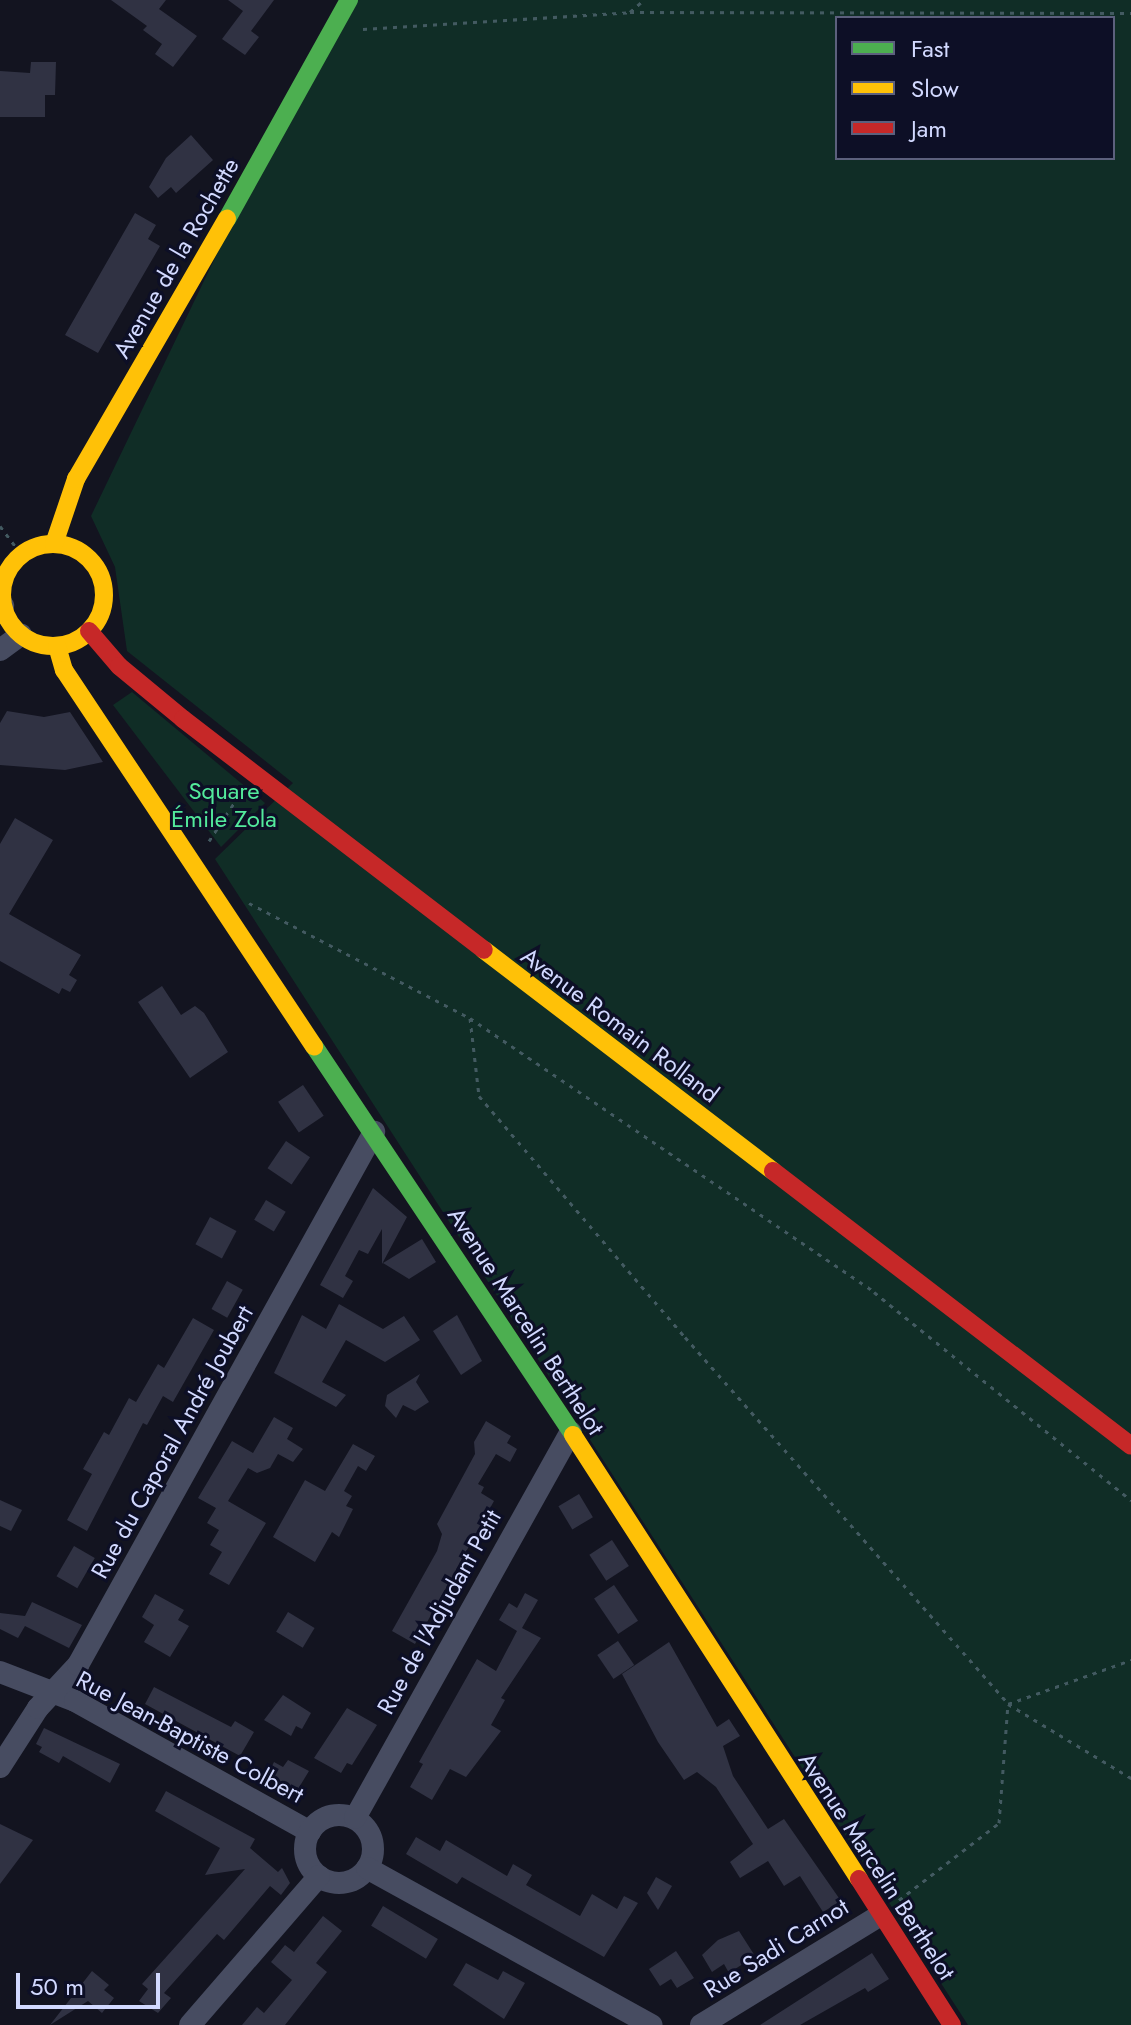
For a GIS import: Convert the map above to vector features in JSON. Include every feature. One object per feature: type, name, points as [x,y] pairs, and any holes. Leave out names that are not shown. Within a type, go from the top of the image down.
[{"type":"main road","name":"Avenue de la Rochette","points":[[54,544],[54,532],[76,479],[336,31],[349,0]]},
{"type":"main road","points":[[54,544],[77,550],[100,576],[101,611],[89,631],[57,646],[21,635],[1,610],[3,583],[11,556],[54,544]]},
{"type":"main road","name":"Avenue Romain Rolland","points":[[89,631],[119,666],[183,719],[1131,1446]]},
{"type":"main road","name":"Avenue Marcelin Berthelot","points":[[57,646],[64,670],[571,1432],[879,1916],[952,2025]]},
{"type":"street","points":[[0,650],[21,635]]},
{"type":"street","name":"Rue du Caporal André Joubert","points":[[0,1767],[51,1693],[78,1665],[374,1132]]},
{"type":"street","name":"Rue de l'Adjudant Petit","points":[[355,1818],[571,1432]]},
{"type":"street","name":"Rue Jean-Baptiste Colbert","points":[[0,1672],[75,1701],[310,1832]]},
{"type":"street","points":[[325,1818],[355,1818],[370,1835],[367,1868],[350,1881],[319,1876],[305,1851],[310,1832],[325,1818]]},
{"type":"street","points":[[367,1868],[651,2025]]},
{"type":"street","points":[[190,2025],[319,1876]]},
{"type":"street","name":"Rue Sadi Carnot","points":[[701,2025],[879,1916]]},
{"type":"path","points":[[630,12],[644,0]]},
{"type":"path","points":[[336,31],[630,12],[1131,13]]},
{"type":"path","points":[[0,526],[11,556]]},
{"type":"path","points":[[239,897],[470,1018],[874,1292],[1131,1500]]},
{"type":"path","points":[[470,1018],[479,1096],[1008,1704],[1131,1778]]},
{"type":"path","points":[[1008,1704],[1131,1660]]},
{"type":"path","points":[[879,1916],[999,1823],[1008,1704]]},
{"type":"green space","points":[[339,0],[1131,0],[1131,2025],[968,2025],[215,859],[293,783],[127,651],[115,567],[91,516]]},
{"type":"green space","name":"Square Émile Zola","points":[[132,692],[265,803],[221,847],[113,705]]},
{"type":"building","points":[[111,0],[166,0],[159,9],[197,36],[173,67],[155,54],[162,44],[143,30],[147,26]]},
{"type":"building","points":[[228,0],[274,0],[251,31],[259,37],[245,55],[222,39],[243,11]]},
{"type":"building","points":[[31,62],[56,62],[55,95],[45,95],[45,117],[0,117],[0,71],[30,73]]},
{"type":"building","points":[[191,135],[213,160],[176,193],[171,187],[158,198],[149,187],[166,158]]},
{"type":"building","points":[[135,213],[156,225],[148,239],[160,246],[98,353],[65,335]]},
{"type":"building","points":[[7,711],[44,717],[70,712],[103,762],[65,770],[0,765],[0,723]]},
{"type":"building","points":[[15,818],[53,840],[9,914],[81,955],[69,975],[77,980],[70,992],[62,988],[59,994],[0,961],[0,844]]},
{"type":"building","points":[[162,986],[181,1015],[195,1006],[204,1013],[228,1052],[190,1078],[138,1002]]},
{"type":"building","points":[[303,1085],[324,1116],[299,1132],[278,1102]]},
{"type":"building","points":[[286,1141],[310,1157],[292,1185],[268,1168]]},
{"type":"building","points":[[373,1188],[407,1217],[382,1264],[382,1229],[368,1254],[359,1250],[345,1276],[353,1281],[343,1298],[320,1285]]},
{"type":"building","points":[[266,1200],[286,1212],[274,1232],[254,1220]]},
{"type":"building","points":[[210,1217],[236,1231],[222,1258],[195,1244]]},
{"type":"building","points":[[422,1239],[436,1262],[409,1279],[383,1263]]},
{"type":"building","points":[[227,1281],[243,1290],[227,1318],[211,1309]]},
{"type":"building","points":[[339,1304],[383,1329],[404,1316],[420,1340],[385,1362],[346,1340],[322,1382],[346,1395],[336,1407],[274,1373],[302,1315],[326,1329]]},
{"type":"building","points":[[457,1315],[482,1361],[461,1375],[433,1331]]},
{"type":"building","points":[[193,1318],[214,1330],[173,1402],[163,1396],[147,1425],[143,1423],[87,1531],[67,1520],[92,1474],[83,1469],[104,1432],[109,1435],[129,1398],[136,1402],[158,1364],[164,1368]]},
{"type":"building","points":[[420,1374],[416,1382],[429,1402],[415,1411],[403,1405],[396,1418],[385,1406],[387,1395]]},
{"type":"building","points":[[274,1417],[293,1428],[287,1439],[303,1449],[293,1462],[278,1454],[270,1468],[257,1473],[248,1468],[228,1501],[266,1523],[229,1585],[209,1574],[222,1552],[210,1545],[219,1530],[207,1523],[216,1508],[198,1498],[232,1441],[253,1453]]},
{"type":"building","points":[[486,1421],[511,1436],[507,1443],[517,1449],[510,1462],[496,1454],[478,1484],[484,1487],[481,1493],[494,1501],[415,1644],[392,1631],[437,1551],[442,1534],[437,1524],[475,1454],[474,1442]]},
{"type":"building","points":[[353,1444],[375,1456],[366,1471],[358,1466],[344,1491],[352,1496],[346,1506],[353,1509],[339,1537],[332,1532],[315,1562],[273,1537],[305,1480],[325,1491]]},
{"type":"building","points":[[579,1494],[593,1517],[572,1530],[558,1506]]},
{"type":"building","points":[[0,1500],[22,1510],[11,1531],[0,1526]]},
{"type":"building","points":[[612,1540],[629,1566],[606,1581],[589,1555]]},
{"type":"building","points":[[74,1546],[95,1558],[77,1588],[56,1576]]},
{"type":"building","points":[[614,1585],[638,1621],[618,1634],[594,1598]]},
{"type":"building","points":[[525,1593],[538,1600],[522,1628],[541,1638],[501,1698],[505,1700],[491,1725],[501,1731],[466,1777],[450,1769],[432,1800],[410,1787],[423,1764],[419,1762],[477,1659],[496,1671],[517,1631],[499,1620],[509,1603],[517,1608]]},
{"type":"building","points":[[155,1594],[184,1610],[178,1620],[189,1626],[170,1657],[144,1642],[154,1625],[142,1617]]},
{"type":"building","points":[[32,1602],[82,1625],[69,1648],[25,1626],[18,1638],[0,1629],[0,1613],[25,1616]]},
{"type":"building","points":[[288,1612],[315,1628],[303,1648],[276,1632]]},
{"type":"building","points":[[618,1641],[634,1665],[613,1679],[597,1655]]},
{"type":"building","points":[[669,1642],[717,1727],[729,1719],[740,1736],[723,1746],[733,1776],[768,1829],[784,1819],[841,1901],[823,1912],[800,1876],[784,1886],[768,1861],[740,1878],[730,1862],[753,1844],[716,1787],[697,1772],[684,1780],[658,1742],[622,1674]]},
{"type":"building","points":[[154,1687],[231,1727],[235,1721],[254,1732],[240,1756],[145,1704]]},
{"type":"building","points":[[283,1695],[311,1713],[302,1729],[296,1726],[291,1736],[264,1720]]},
{"type":"building","points":[[347,1708],[377,1725],[352,1765],[347,1763],[341,1773],[314,1758]]},
{"type":"building","points":[[44,1728],[120,1764],[110,1783],[63,1756],[59,1763],[39,1752],[42,1747],[36,1744]]},
{"type":"building","points":[[288,1760],[309,1771],[295,1794],[267,1776],[274,1762],[283,1767]]},
{"type":"building","points":[[166,1791],[255,1839],[250,1848],[278,1872],[282,1868],[290,1883],[281,1895],[270,1886],[224,1940],[217,1934],[164,1993],[171,1998],[158,2013],[139,2001],[148,1989],[142,1984],[245,1869],[205,1875],[220,1848],[155,1811]]},
{"type":"building","points":[[0,1824],[33,1840],[0,1884]]},
{"type":"building","points":[[416,1837],[440,1851],[446,1840],[507,1876],[513,1864],[532,1875],[526,1885],[580,1916],[592,1894],[617,1909],[624,1896],[638,1903],[604,1957],[462,1877],[457,1884],[406,1854]]},
{"type":"building","points":[[656,1877],[672,1886],[658,1910],[647,1893]]},
{"type":"building","points":[[383,1906],[438,1939],[426,1959],[371,1926]]},
{"type":"building","points":[[323,1916],[342,1931],[316,1963],[327,1972],[285,2025],[242,2025],[257,2007],[264,2013],[292,1980],[271,1962],[285,1945],[294,1952]]},
{"type":"building","points":[[739,1931],[755,1956],[729,1973],[724,1964],[712,1972],[702,1955],[718,1940]]},
{"type":"building","points":[[676,1951],[694,1978],[677,1988],[671,1979],[660,1986],[649,1969]]},
{"type":"building","points":[[872,1953],[889,1979],[868,1992],[865,1988],[800,2025],[760,2025]]},
{"type":"building","points":[[466,1963],[498,1980],[503,1971],[525,1983],[504,2019],[453,1985]]},
{"type":"building","points":[[92,1971],[109,1985],[104,1990],[114,1998],[102,2013],[88,2001],[50,2025]]},
{"type":"traffic: fast","points":[[227,219],[349,0]]},
{"type":"traffic: fast","points":[[314,1046],[573,1435]]},
{"type":"traffic: slow","points":[[54,544],[76,479],[227,219]]},
{"type":"traffic: slow","points":[[53,544],[73,548],[89,559],[100,575],[104,595],[100,615],[89,631],[73,642],[53,646],[33,642],[17,631],[6,615],[2,595],[6,575],[17,559],[33,548],[53,544]]},
{"type":"traffic: slow","points":[[57,646],[64,670],[314,1046]]},
{"type":"traffic: slow","points":[[484,950],[773,1171]]},
{"type":"traffic: slow","points":[[573,1435],[859,1879]]},
{"type":"traffic: jam","points":[[89,631],[119,666],[183,719],[484,950]]},
{"type":"traffic: jam","points":[[773,1171],[1131,1446]]},
{"type":"traffic: jam","points":[[859,1879],[952,2025]]}]
